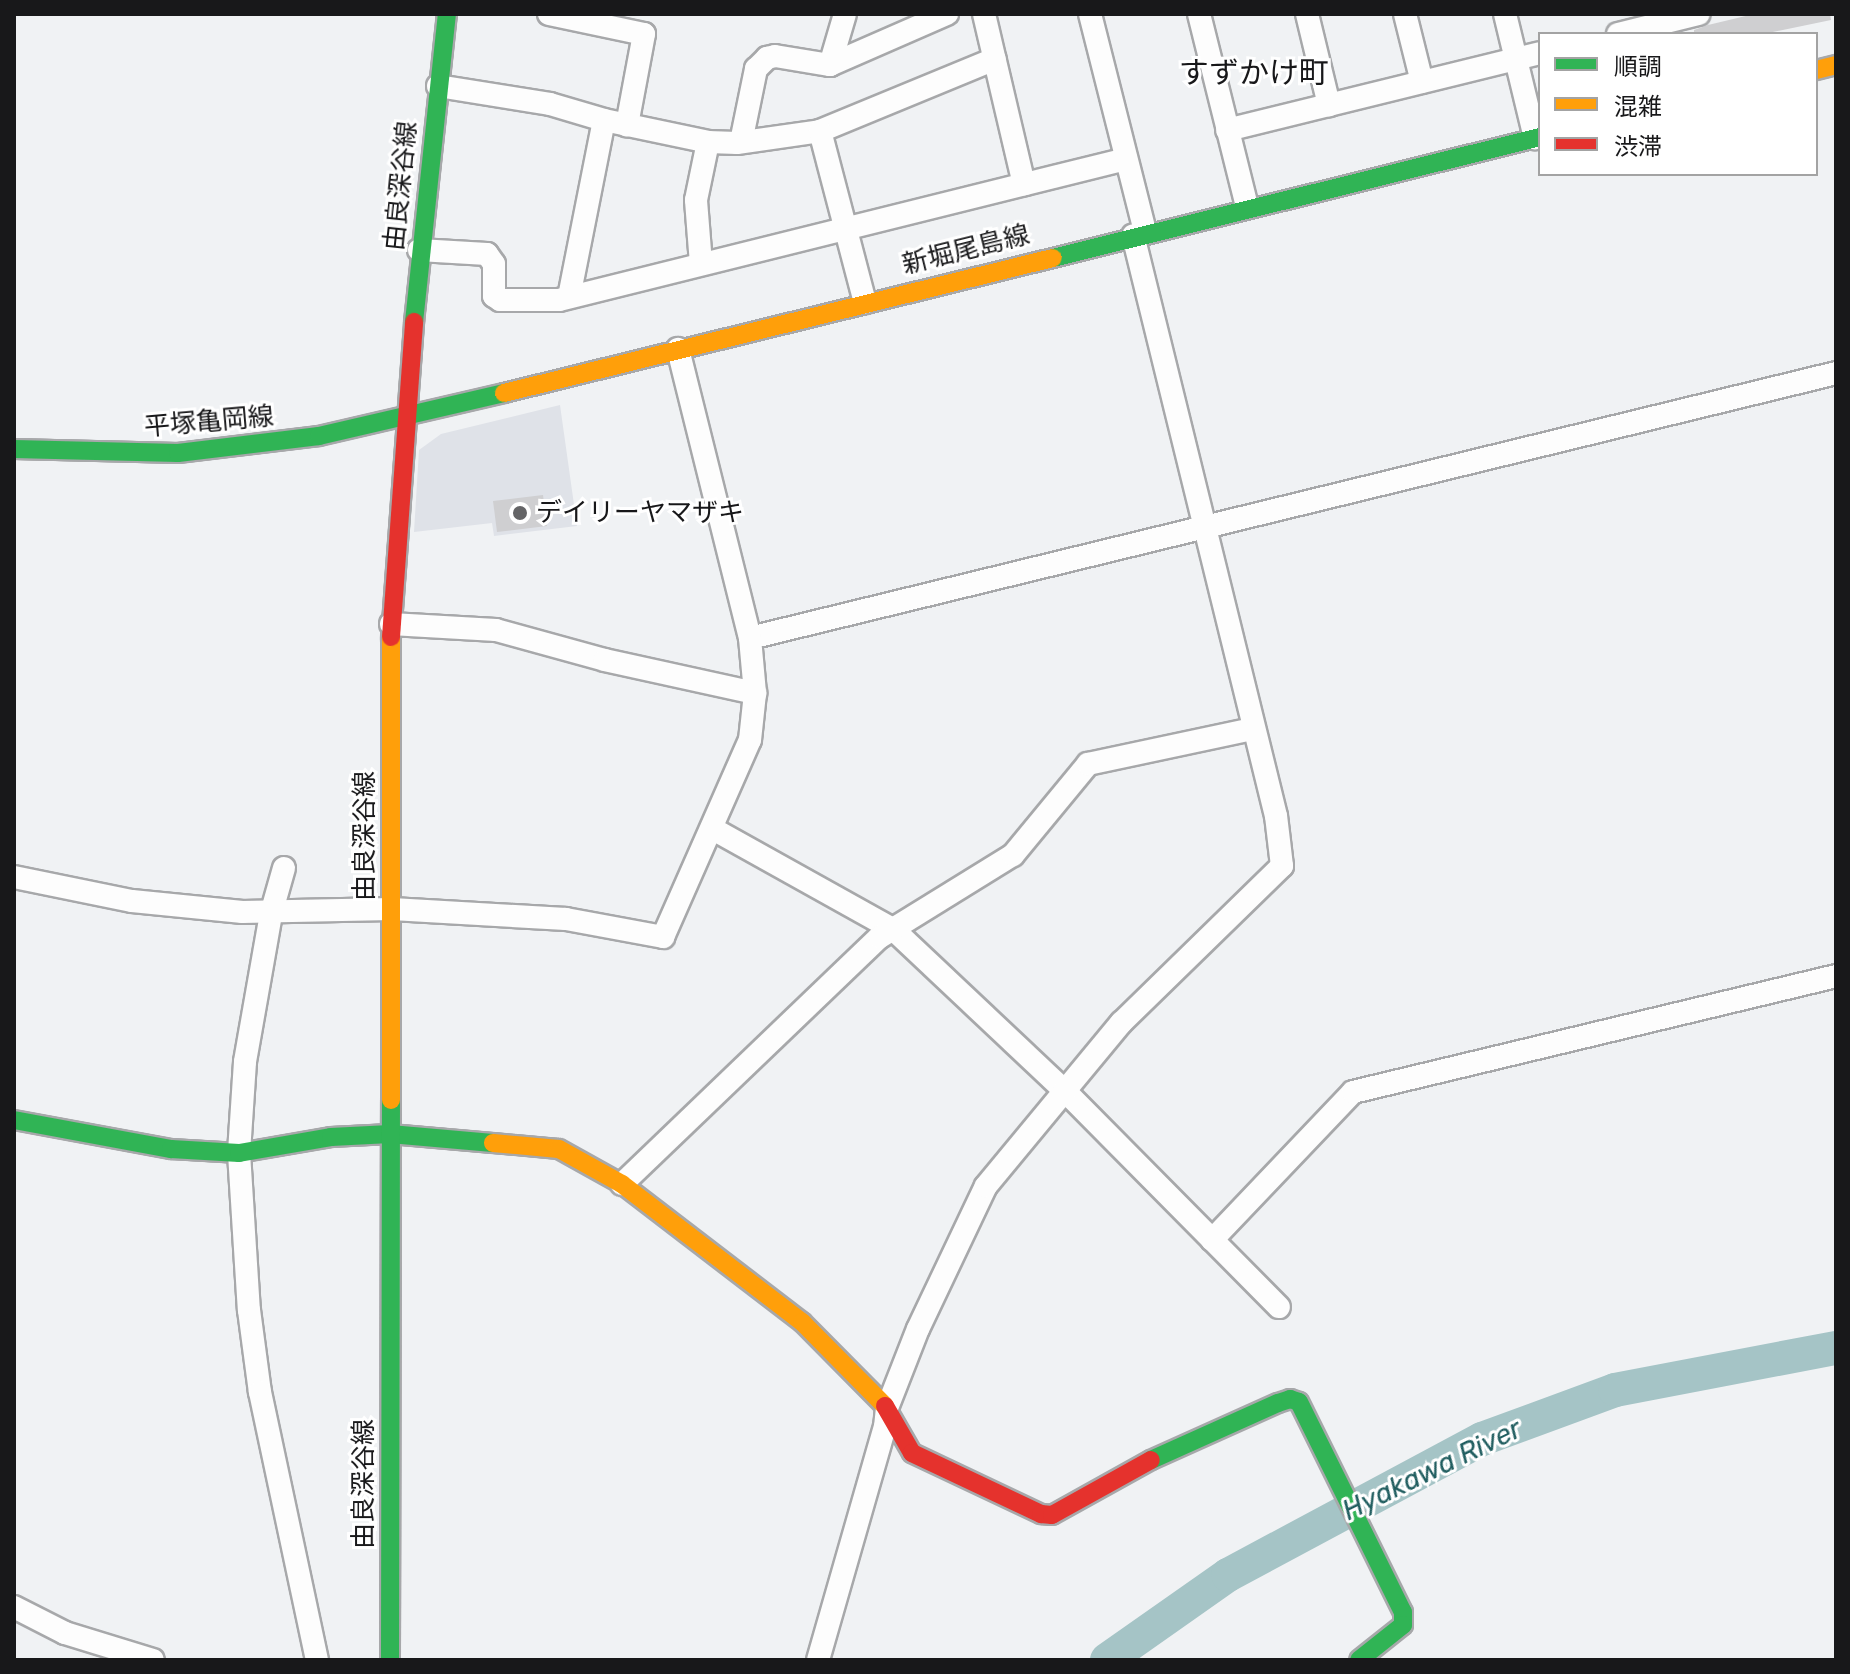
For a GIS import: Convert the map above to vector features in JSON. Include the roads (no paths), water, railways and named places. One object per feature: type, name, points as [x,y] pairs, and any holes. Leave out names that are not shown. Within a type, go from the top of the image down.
[{"type":"main road","name":"由良深谷線","points":[[390,1660],[391,624],[419,250],[447,14]]},
{"type":"main road","name":"新堀尾島線","points":[[406,417],[1538,137]]},
{"type":"main road","name":"平塚亀岡線","points":[[14,449],[127,454],[224,450],[319,436],[406,417]]},
{"type":"main road","points":[[14,1120],[171,1149],[239,1153],[331,1137],[390,1134],[559,1149],[622,1184],[802,1322],[887,1408],[902,1440],[912,1453],[1024,1509],[1052,1515],[1141,1464],[1278,1403],[1290,1399],[1299,1402],[1401,1605],[1403,1625],[1359,1660]]},
{"type":"street","points":[[549,14],[644,34],[627,125]]},
{"type":"street","points":[[830,65],[845,14]]},
{"type":"street","points":[[741,142],[760,63],[775,56],[830,65],[947,14]]},
{"type":"street","points":[[984,14],[1024,184]]},
{"type":"street","points":[[818,1660],[885,1427],[887,1408],[918,1329],[986,1186],[1121,1023],[1282,866],[1276,816],[1206,529],[1139,234],[1126,159],[1090,14]]},
{"type":"street","points":[[1199,14],[1247,207]]},
{"type":"street","points":[[1307,14],[1329,105]]},
{"type":"street","points":[[1405,14],[1422,82]]},
{"type":"street","points":[[1505,14],[1538,137]]},
{"type":"street","points":[[1622,27],[1699,14]]},
{"type":"street","points":[[1227,130],[1538,54]]},
{"type":"street","points":[[438,86],[550,104],[604,120],[708,142],[741,142],[820,131],[995,59]]},
{"type":"street","points":[[569,297],[604,120]]},
{"type":"street","points":[[820,131],[865,302]]},
{"type":"street","points":[[701,264],[696,200],[708,142]]},
{"type":"street","points":[[419,250],[487,254],[494,264],[494,296],[500,300],[569,297],[1126,159]]},
{"type":"street","points":[[14,877],[132,901],[271,914],[392,909],[566,919],[663,937],[750,740],[755,693],[750,638],[678,349]]},
{"type":"street","points":[[750,638],[1836,373]]},
{"type":"street","points":[[391,624],[496,630],[605,660],[755,693]]},
{"type":"street","points":[[622,1184],[880,937],[1013,855],[1088,764],[1253,729]]},
{"type":"street","points":[[713,829],[893,929],[1065,1091],[1279,1307]]},
{"type":"street","points":[[284,868],[271,914],[245,1062],[239,1153],[249,1310],[260,1392],[317,1660]]},
{"type":"street","points":[[1212,1240],[1353,1092],[1836,976]]},
{"type":"street","points":[[14,1607],[65,1633],[153,1660]]},
{"type":"waterway","name":"Hyakawa River","points":[[1107,1660],[1228,1575],[1482,1439],[1615,1390],[1836,1348]]},
{"type":"place","name":"デイリーヤマザキ","points":[[520,513]]},
{"type":"district","name":"すずかけ町","points":[[1254,73]]}]
